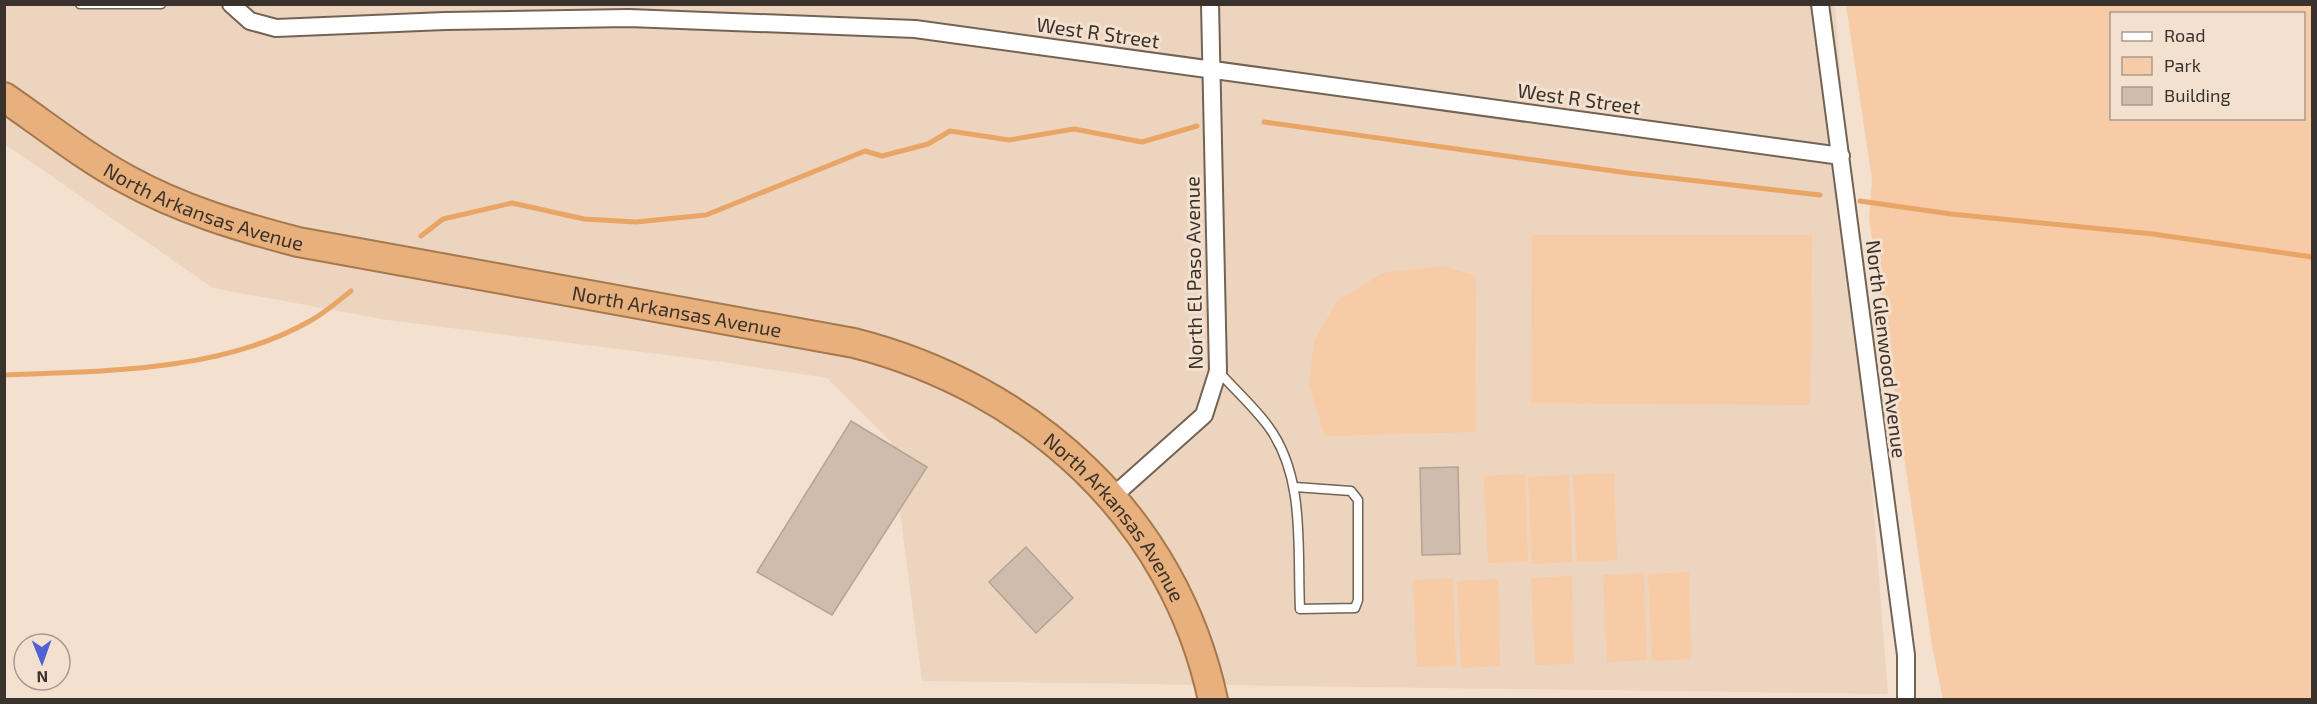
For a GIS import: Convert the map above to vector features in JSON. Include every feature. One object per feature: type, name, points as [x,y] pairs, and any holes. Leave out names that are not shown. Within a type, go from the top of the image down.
[{"type":"highway","name":"North Arkansas Avenue","points":[[4,97],[97,162],[129,181],[211,218],[298,242],[842,341],[899,355],[954,377],[1006,406],[1069,454],[1111,498],[1146,544],[1167,578],[1199,650],[1213,699]]},
{"type":"street","name":"North El Paso Avenue","points":[[1111,498],[1204,415],[1218,371],[1210,4]]},
{"type":"street","name":"North Glenwood Avenue","points":[[1820,4],[1906,655],[1906,699]]},
{"type":"street","name":"West R Street","points":[[235,9],[263,27],[276,28],[628,11],[915,29],[1841,156]]},
{"type":"lane","points":[[80,4],[161,4]]},
{"type":"lane","points":[[1218,371],[1268,426],[1283,450],[1295,487],[1300,609],[1355,608],[1358,600],[1358,500],[1350,490],[1295,487]]},
{"type":"shaded area","points":[[5,5],[1835,5],[1888,694],[922,681],[891,442],[827,378],[722,362],[387,320],[213,288],[5,144]]},
{"type":"green space","points":[[1846,5],[2312,5],[2312,699],[1943,699],[1932,646],[1869,219],[1872,180]]},
{"type":"green space","points":[[1532,235],[1812,235],[1810,405],[1531,403]]},
{"type":"green space","points":[[1443,266],[1476,276],[1475,432],[1325,436],[1309,385],[1314,341],[1338,300],[1383,273]]},
{"type":"green space","points":[[1614,473],[1617,560],[1577,562],[1573,475]]},
{"type":"green space","points":[[1525,474],[1528,562],[1488,563],[1484,476]]},
{"type":"green space","points":[[1569,475],[1572,562],[1532,564],[1528,477]]},
{"type":"green space","points":[[1689,572],[1691,659],[1652,661],[1648,574]]},
{"type":"green space","points":[[1644,573],[1647,660],[1607,662],[1603,575]]},
{"type":"green space","points":[[1572,576],[1574,664],[1535,665],[1531,578]]},
{"type":"green space","points":[[1453,578],[1456,666],[1417,667],[1413,580]]},
{"type":"green space","points":[[1498,579],[1500,666],[1461,668],[1457,581]]},
{"type":"building","points":[[851,421],[927,467],[832,615],[757,572]]},
{"type":"building","points":[[1458,467],[1460,554],[1422,555],[1420,468]]},
{"type":"building","points":[[1026,547],[1073,598],[1036,633],[989,582]]},
{"type":"waterway","points":[[1264,122],[1628,173],[1820,195]]},
{"type":"waterway","points":[[421,236],[443,219],[512,203],[584,219],[636,222],[706,215],[865,151],[882,156],[928,144],[950,131],[1009,140],[1074,129],[1142,142],[1197,126]]},
{"type":"waterway","points":[[1860,201],[1951,214],[2153,234],[2312,257]]},
{"type":"waterway","points":[[4,375],[161,366],[238,350],[275,338],[310,321],[351,291]]}]
